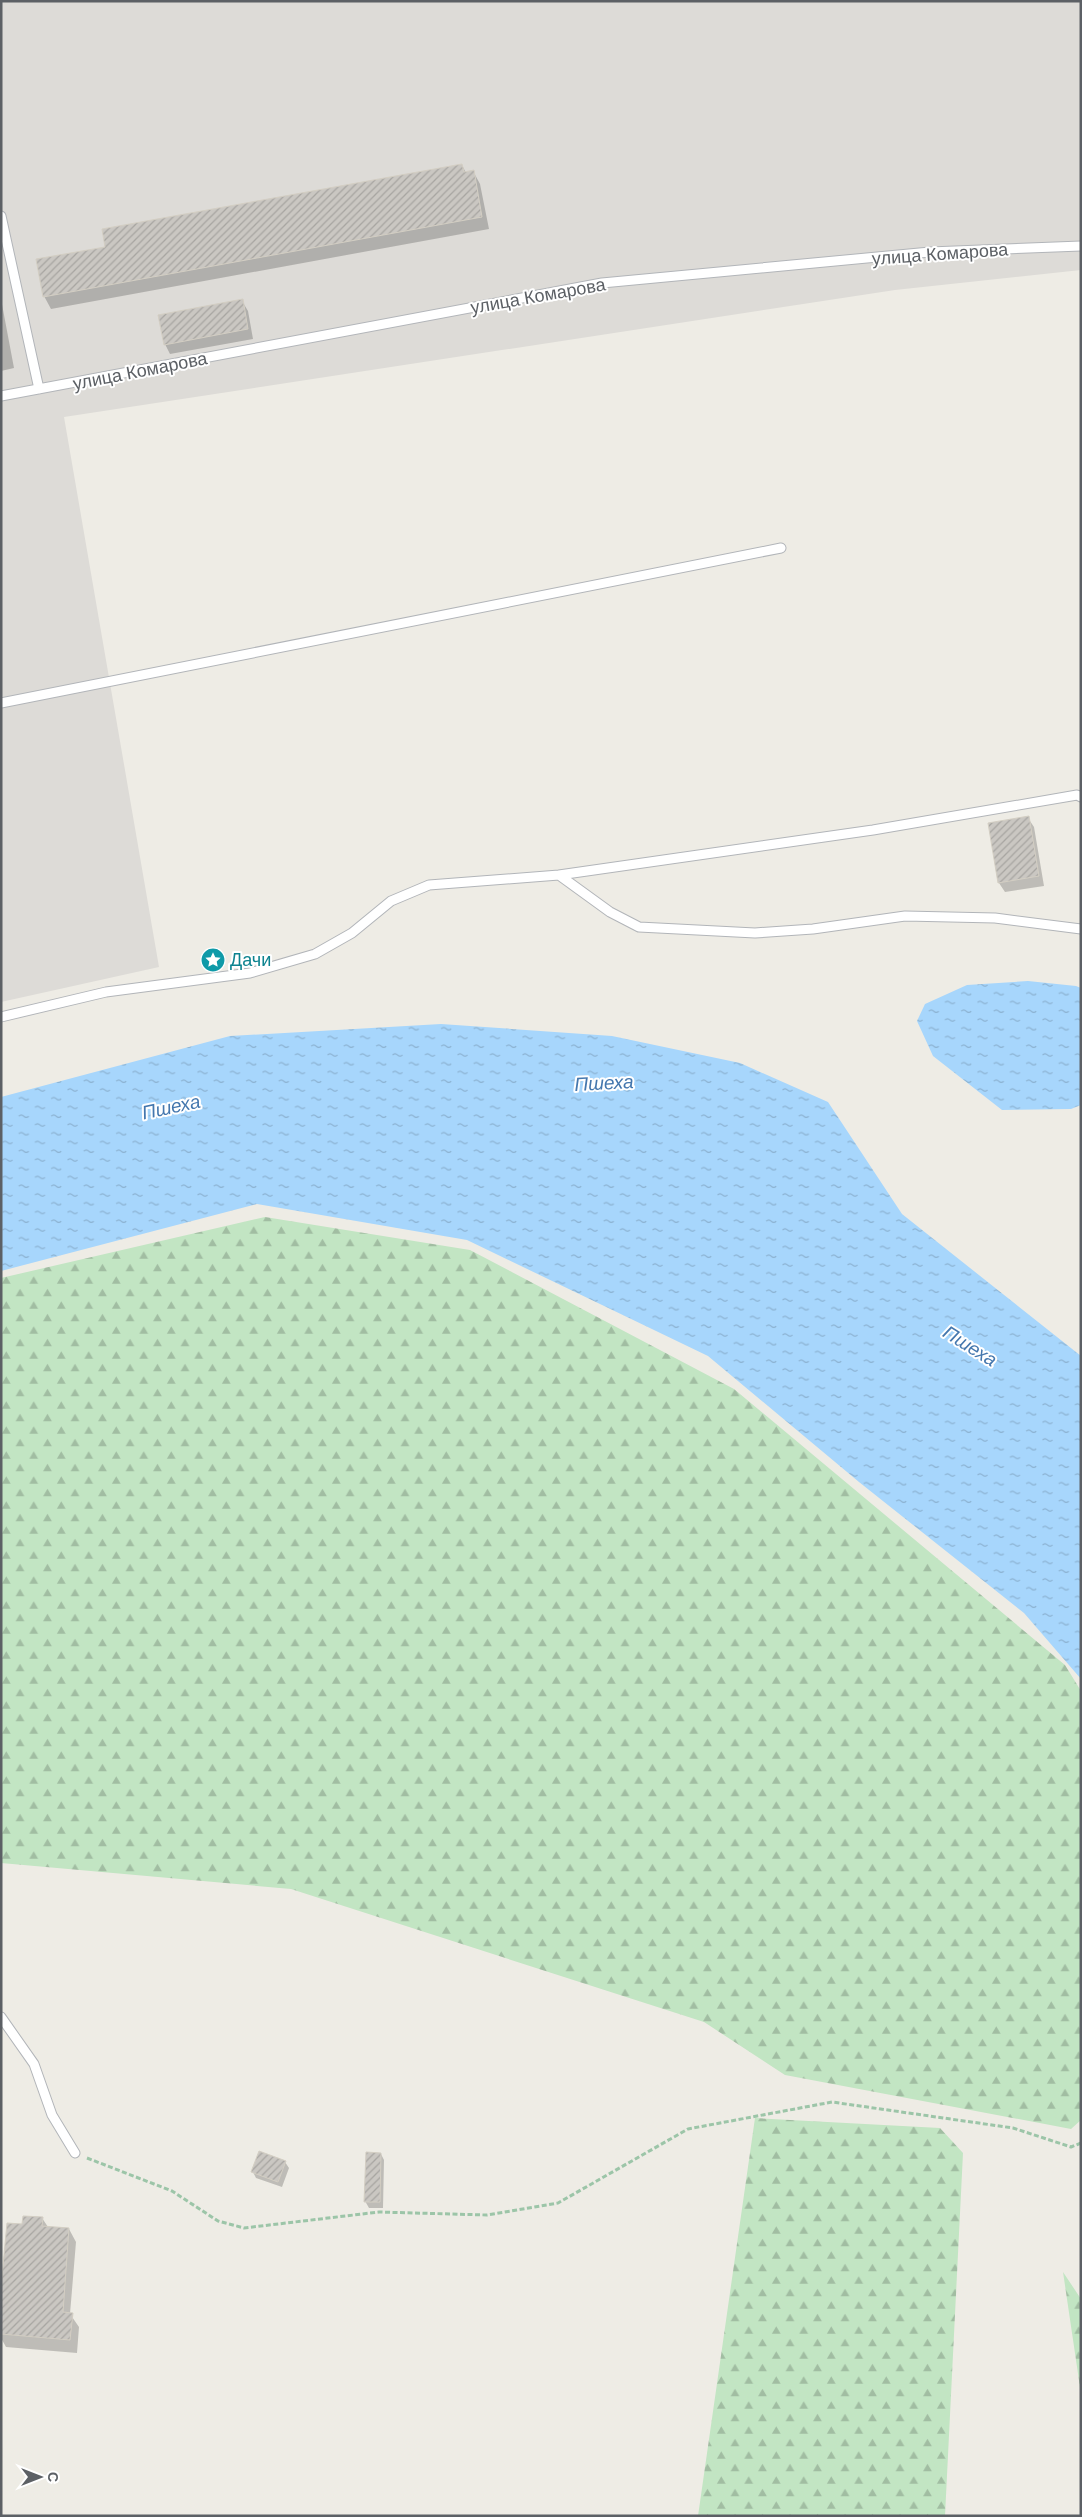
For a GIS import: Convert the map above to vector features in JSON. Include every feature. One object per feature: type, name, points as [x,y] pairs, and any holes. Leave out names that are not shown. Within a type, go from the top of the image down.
[{"type":"lane","points":[[1,216],[40,389]]},
{"type":"lane","name":"улица Комарова","points":[[1,396],[602,284],[930,252],[1081,246]]},
{"type":"lane","points":[[1,703],[781,548]]},
{"type":"lane","points":[[1,1017],[106,992],[250,973],[315,954],[352,933],[391,900],[428,885],[558,875],[873,830],[1077,795],[1081,797]]},
{"type":"lane","points":[[558,875],[610,912],[639,926],[755,933],[813,929],[904,916],[995,918],[1081,929]]},
{"type":"lane","points":[[1,2018],[34,2064],[52,2115],[75,2153]]},
{"type":"path","points":[[75,2153],[172,2192],[218,2221],[244,2228],[379,2212],[487,2215],[558,2203],[688,2128],[832,2102],[1014,2128],[1070,2147],[1081,2143]]},
{"type":"shaded area","points":[[1,1],[1081,1],[1081,270],[895,290],[64,417],[159,967],[1,1002]]},
{"type":"green space","points":[[265,1217],[470,1250],[734,1389],[1065,1665],[1081,1691],[1081,2120],[1071,2129],[785,2075],[704,2022],[291,1889],[1,1863],[1,1278]]},
{"type":"green space","points":[[755,2118],[940,2128],[963,2153],[945,2516],[698,2516]]},
{"type":"green space","points":[[1063,2272],[1081,2299],[1081,2394]]},
{"type":"water","points":[[1028,981],[1081,988],[1081,1105],[1071,1109],[1002,1110],[933,1056],[917,1021],[925,1004],[967,985]]},
{"type":"water","name":"Пшеха","points":[[441,1024],[612,1036],[740,1063],[828,1102],[902,1214],[1081,1356],[1081,1679],[1024,1613],[859,1482],[708,1356],[467,1240],[257,1204],[1,1271],[1,1097],[230,1036]]},
{"type":"building","points":[[462,164],[464,172],[474,170],[482,217],[43,297],[36,259],[105,247],[102,229]]},
{"type":"building","points":[[243,299],[248,329],[164,345],[158,315]]},
{"type":"building","points":[[1029,816],[1039,876],[998,883],[988,823]]},
{"type":"building","points":[[259,2151],[286,2161],[278,2182],[251,2172]]},
{"type":"building","points":[[366,2152],[381,2153],[380,2202],[364,2202]]},
{"type":"building","points":[[23,2216],[43,2217],[42,2226],[69,2228],[63,2312],[73,2313],[70,2340],[1,2334],[1,2287],[7,2223],[22,2224]]},
{"type":"place","name":"Дачи","points":[[213,960]]}]
